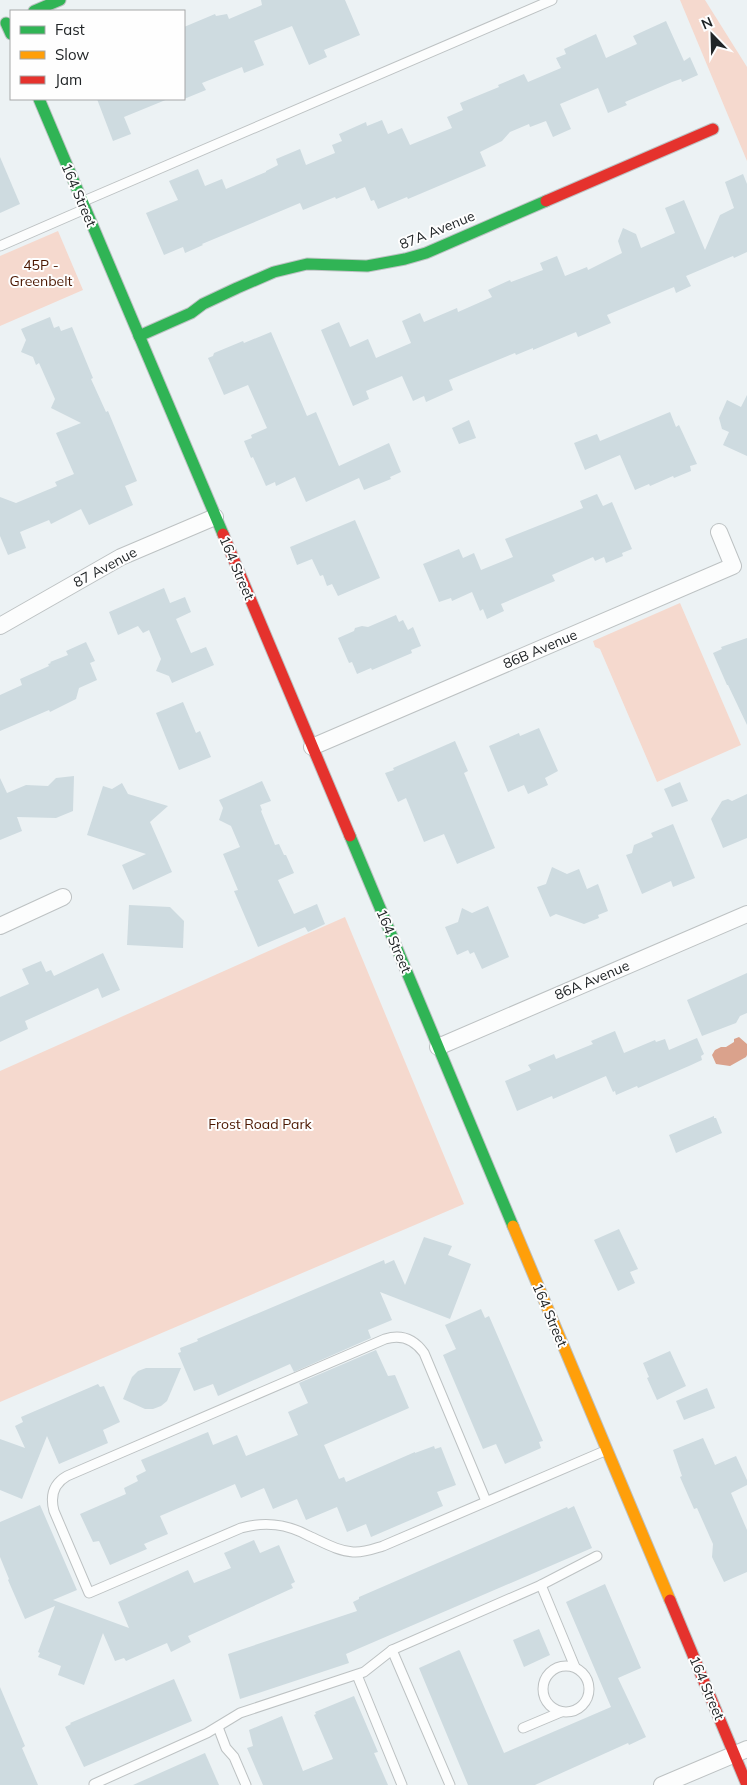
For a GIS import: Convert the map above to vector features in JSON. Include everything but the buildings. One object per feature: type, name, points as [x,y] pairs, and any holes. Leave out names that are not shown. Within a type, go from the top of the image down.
[{"type":"street","points":[[36,10],[60,0]]},
{"type":"street","name":"164 Street","points":[[38,100],[607,1450],[740,1751],[747,1785]]},
{"type":"street","name":"87A Avenue","points":[[139,336],[191,313],[202,304],[286,268],[312,263],[381,265],[426,253],[713,129]]},
{"type":"street","name":"87 Avenue","points":[[0,626],[121,557],[215,517]]},
{"type":"street","name":"86B Avenue","points":[[312,747],[733,566],[719,532]]},
{"type":"street","points":[[0,926],[63,897]]},
{"type":"street","name":"86A Avenue","points":[[438,1047],[747,914]]},
{"type":"street","points":[[662,1785],[740,1751]]},
{"type":"lane","points":[[0,246],[84,205],[552,0]]},
{"type":"lane","points":[[486,1501],[424,1352],[412,1341],[396,1337],[385,1339],[67,1476],[55,1486],[52,1502],[54,1511],[89,1593],[249,1525],[265,1523],[282,1525],[345,1551],[358,1552],[383,1546],[607,1450]]},
{"type":"lane","points":[[94,1784],[218,1727],[228,1718],[240,1713],[357,1675],[371,1667],[392,1650],[541,1585],[597,1556]]},
{"type":"lane","points":[[541,1585],[575,1668]]},
{"type":"lane","points":[[392,1650],[450,1785]]},
{"type":"lane","points":[[523,1728],[561,1712],[576,1711],[583,1706],[590,1692],[587,1678],[582,1671],[568,1666],[553,1670],[544,1682],[544,1698],[554,1709],[561,1712]]},
{"type":"lane","points":[[357,1675],[402,1785]]},
{"type":"lane","points":[[218,1727],[226,1748],[234,1757],[246,1785]]},
{"type":"green space","points":[[680,0],[705,0],[747,67],[747,161]]},
{"type":"green space","name":"45P - Greenbelt","points":[[58,231],[83,290],[0,326],[0,256]]},
{"type":"green space","points":[[680,603],[741,745],[657,782],[600,649],[595,647],[593,641]]},
{"type":"green space","name":"Frost Road Park","points":[[345,917],[464,1204],[0,1402],[0,1071]]},
{"type":"shaded area","points":[[739,1037],[747,1044],[746,1057],[730,1066],[716,1064],[712,1055],[715,1050],[726,1047]]},
{"type":"traffic: fast","points":[[36,10],[60,0]]},
{"type":"traffic: fast","points":[[6,23],[10,32]]},
{"type":"traffic: fast","points":[[39,100],[223,534]]},
{"type":"traffic: fast","points":[[139,336],[274,272],[307,264],[367,266],[405,259],[426,253],[546,201]]},
{"type":"traffic: fast","points":[[350,836],[513,1226]]},
{"type":"traffic: slow","points":[[513,1226],[670,1600]]},
{"type":"traffic: jam","points":[[546,201],[713,129]]},
{"type":"traffic: jam","points":[[223,534],[350,836]]},
{"type":"traffic: jam","points":[[670,1600],[747,1785]]}]
